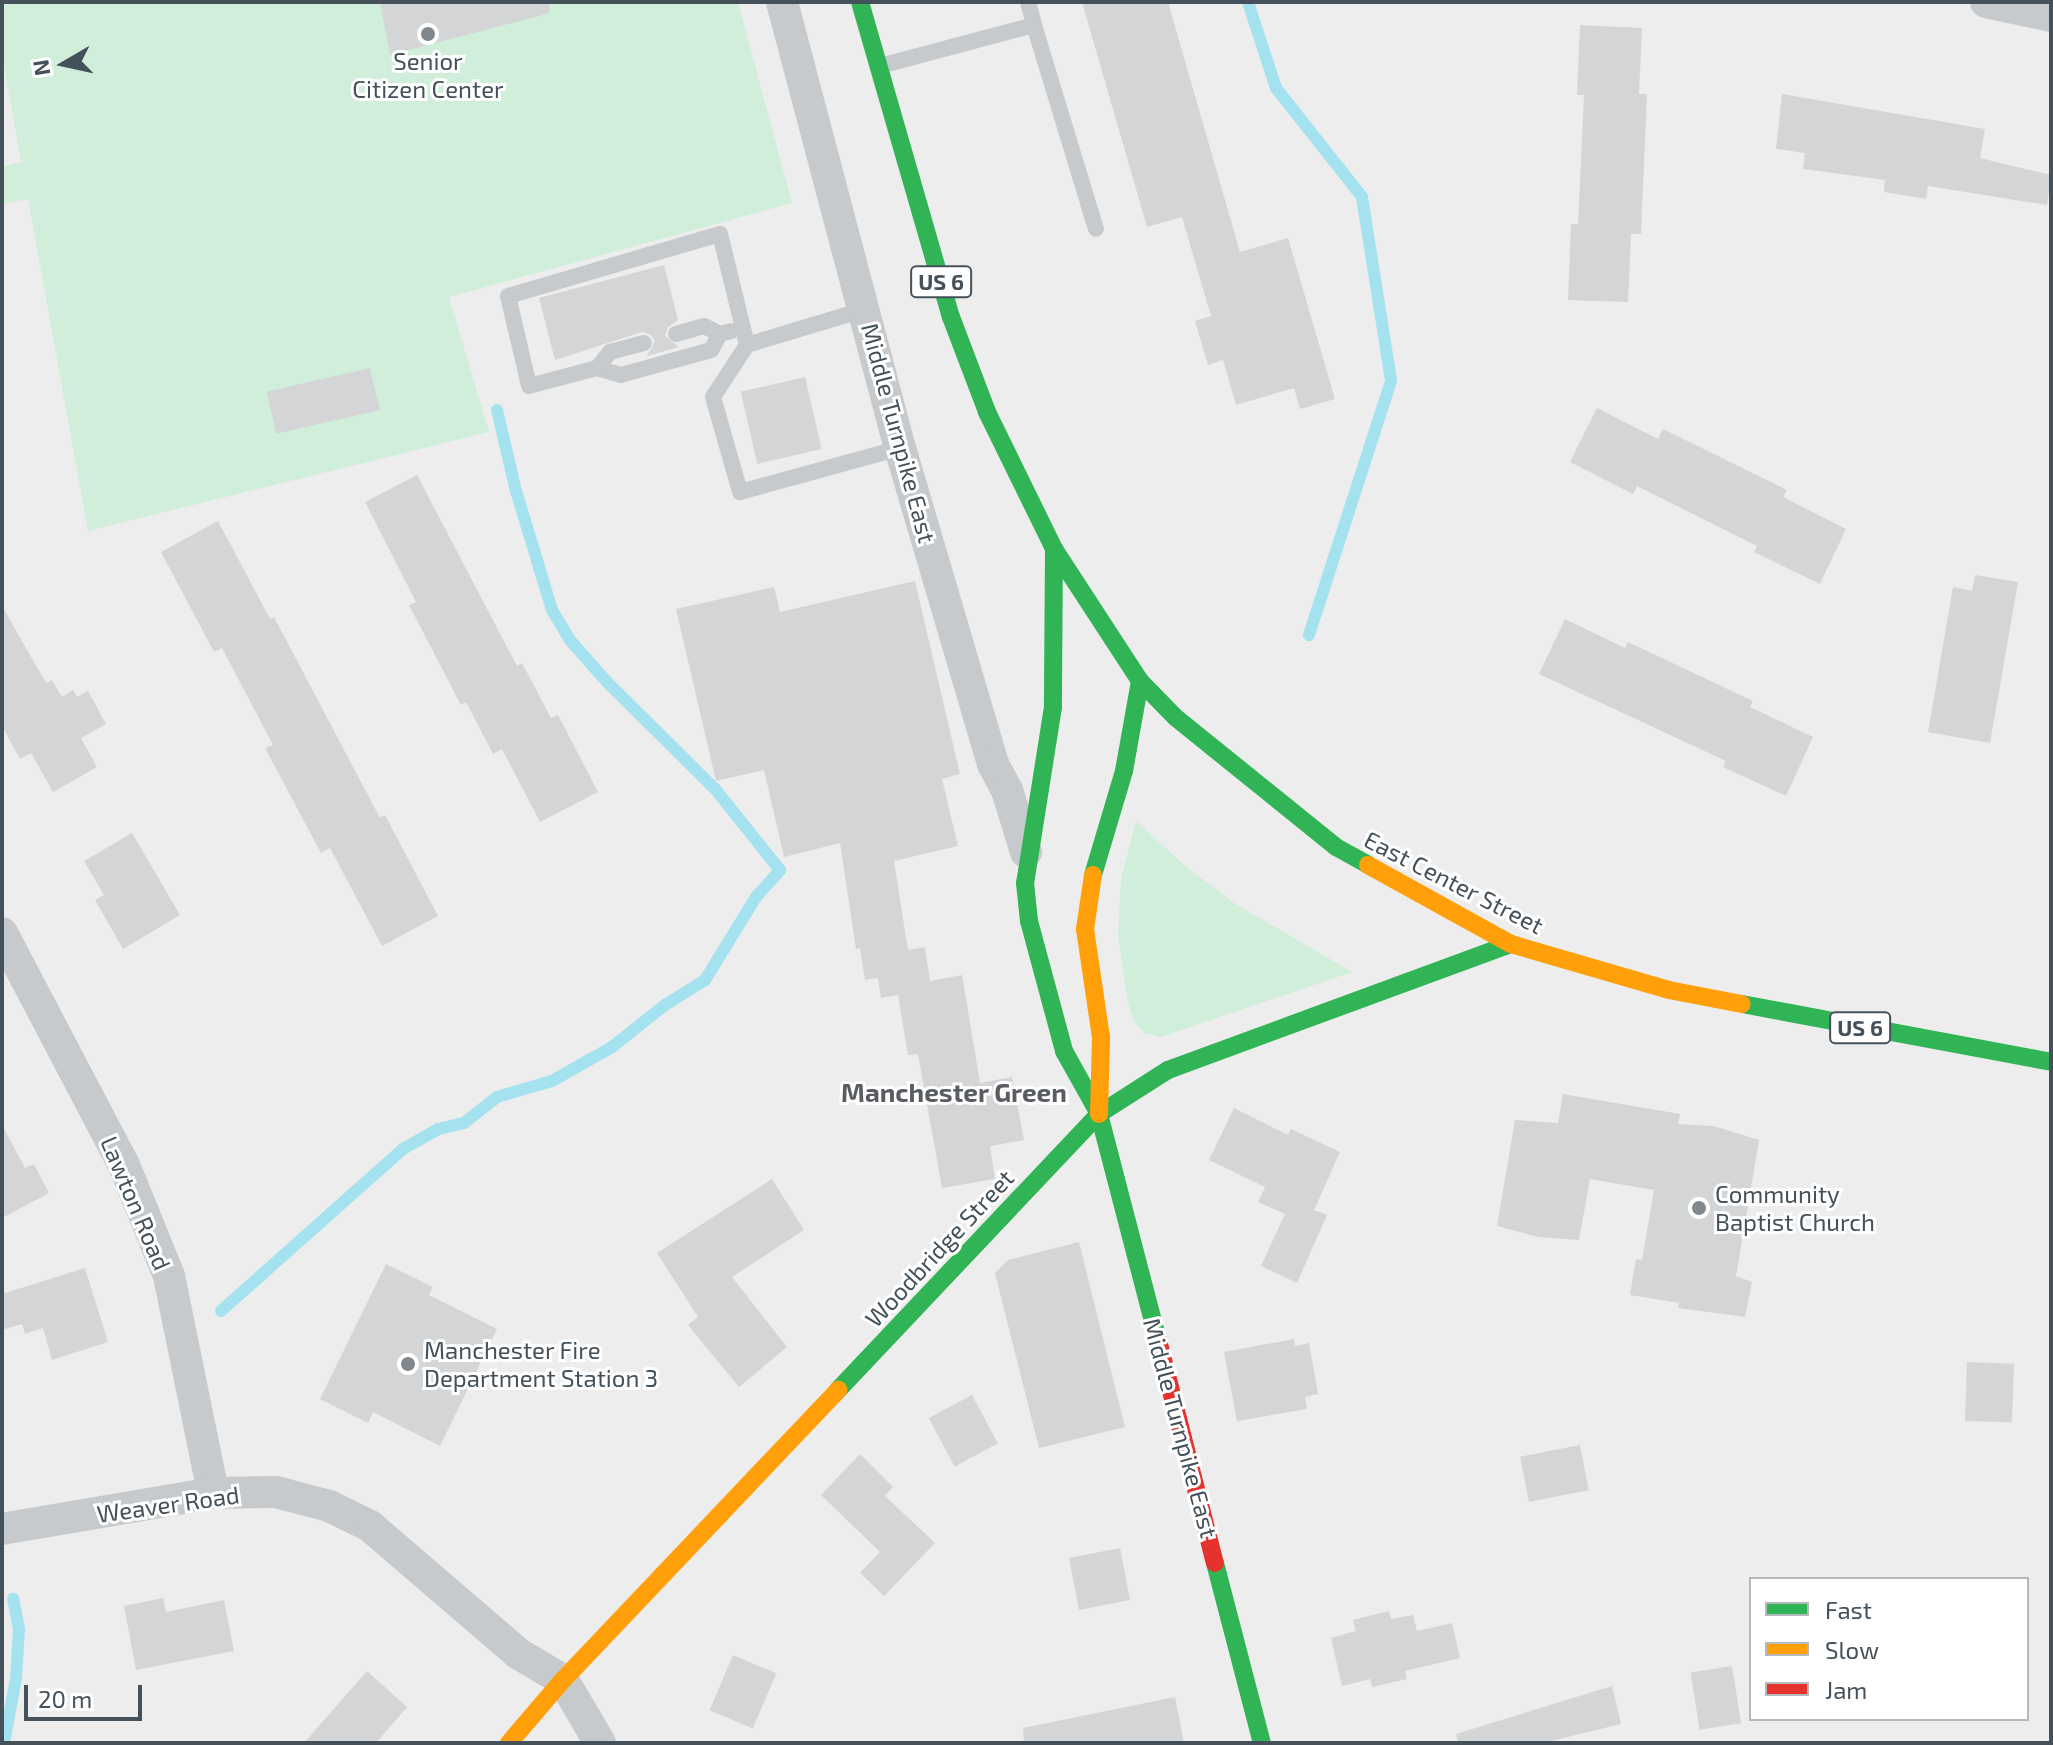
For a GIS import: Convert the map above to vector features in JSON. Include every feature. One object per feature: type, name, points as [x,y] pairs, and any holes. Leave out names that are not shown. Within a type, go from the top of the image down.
[{"type":"main road","name":"Middle Turnpike East","points":[[860,2],[951,317],[987,412],[1054,549],[1053,707],[1025,883],[1029,921],[1045,991],[1064,1051],[1099,1114],[1262,1743]]},
{"type":"main road","name":"East Center Street","points":[[1054,549],[1140,681],[1175,717],[1336,847],[1511,944],[1669,990],[2051,1062]]},
{"type":"main road","name":"Middle Turnpike East","points":[[1099,1114],[1101,1037],[1085,929],[1095,859],[1124,771],[1140,681]]},
{"type":"main road","name":"Woodbridge Street","points":[[509,1743],[563,1680],[1099,1114],[1168,1070],[1511,944]]},
{"type":"street","name":"Middle Turnpike East","points":[[782,2],[866,309],[900,448],[993,764],[1007,790],[1028,859]]},
{"type":"street","points":[[1986,2],[2051,16]]},
{"type":"street","name":"Lawton Road","points":[[2,933],[124,1165],[169,1276],[213,1493]]},
{"type":"street","name":"Weaver Road","points":[[2,1529],[213,1493],[276,1492],[329,1506],[370,1526],[519,1654],[563,1680]]},
{"type":"street","points":[[563,1680],[600,1743]]},
{"type":"lane","points":[[1028,2],[1096,229]]},
{"type":"lane","points":[[879,66],[1034,25]]},
{"type":"lane","points":[[720,334],[711,350],[621,375],[597,368],[529,386],[508,296],[720,234],[747,345]]},
{"type":"lane","points":[[866,309],[747,345],[713,397],[740,492],[900,448]]},
{"type":"lane","points":[[676,334],[704,326],[720,334],[743,327]]},
{"type":"lane","points":[[597,368],[610,352],[644,343]]},
{"type":"green space","points":[[2,2],[738,2],[792,203],[449,297],[489,432],[88,531],[28,199],[2,204],[2,167],[21,162],[2,54]]},
{"type":"green space","points":[[1136,821],[1183,864],[1234,903],[1352,972],[1161,1037],[1144,1033],[1135,1023],[1128,1003],[1118,937],[1121,878]]},
{"type":"building","name":"Senior Citizen Center","points":[[380,2],[549,2],[550,13],[390,55]]},
{"type":"building","points":[[1082,2],[1168,2],[1240,252],[1288,238],[1335,399],[1300,409],[1294,388],[1236,405],[1223,360],[1208,365],[1195,321],[1211,316],[1182,217],[1147,227]]},
{"type":"building","points":[[1580,25],[1642,28],[1639,94],[1647,94],[1641,234],[1631,234],[1628,302],[1568,300],[1571,224],[1578,224],[1584,95],[1577,95]]},
{"type":"building","points":[[1782,94],[1985,129],[1980,158],[2051,175],[2047,205],[1928,186],[1926,199],[1884,192],[1885,180],[1803,169],[1805,153],[1776,149]]},
{"type":"building","points":[[664,265],[678,320],[668,327],[665,336],[679,347],[647,356],[655,341],[651,335],[642,332],[555,360],[539,298]]},
{"type":"building","points":[[370,368],[380,410],[276,434],[267,392]]},
{"type":"building","points":[[805,377],[822,449],[757,464],[741,392]]},
{"type":"building","points":[[1597,408],[1658,439],[1663,429],[1787,490],[1783,497],[1846,529],[1820,584],[1754,552],[1757,546],[1637,486],[1633,494],[1570,462]]},
{"type":"building","points":[[417,475],[517,666],[522,663],[551,718],[558,715],[598,792],[540,822],[502,749],[493,754],[466,702],[461,705],[409,605],[416,602],[365,502]]},
{"type":"building","points":[[218,521],[270,619],[274,617],[380,818],[385,815],[438,916],[382,946],[330,848],[321,853],[265,748],[273,745],[222,648],[214,652],[161,552]]},
{"type":"building","points":[[1975,575],[2018,582],[1990,743],[1928,732],[1953,587],[1972,591]]},
{"type":"building","points":[[915,581],[960,774],[942,779],[958,846],[894,861],[908,950],[925,947],[930,981],[962,975],[980,1083],[1012,1077],[1024,1140],[990,1146],[995,1179],[942,1188],[918,1054],[908,1055],[898,995],[881,998],[878,978],[865,980],[860,948],[856,949],[840,843],[784,857],[764,770],[716,781],[676,609],[774,587],[780,612]]},
{"type":"building","points":[[2,606],[46,683],[52,680],[62,697],[73,690],[77,697],[88,691],[106,724],[81,738],[97,767],[53,792],[31,753],[20,759],[2,726]]},
{"type":"building","points":[[1565,619],[1625,648],[1628,642],[1753,701],[1750,707],[1813,737],[1786,796],[1723,767],[1726,761],[1539,674]]},
{"type":"building","points":[[132,833],[180,915],[123,949],[95,900],[104,895],[84,861]]},
{"type":"building","name":"Community Baptist Church","points":[[1563,1094],[1680,1114],[1678,1124],[1714,1126],[1759,1140],[1736,1276],[1752,1282],[1745,1317],[1678,1308],[1679,1303],[1630,1295],[1636,1259],[1642,1260],[1654,1190],[1590,1179],[1579,1240],[1538,1237],[1497,1226],[1515,1120],[1558,1123]]},
{"type":"building","points":[[1234,1108],[1288,1135],[1291,1129],[1340,1152],[1314,1210],[1327,1215],[1297,1283],[1261,1266],[1285,1214],[1258,1202],[1265,1187],[1209,1160]]},
{"type":"building","points":[[2,1125],[25,1168],[34,1164],[49,1193],[2,1218]]},
{"type":"building","points":[[772,1179],[804,1230],[732,1277],[787,1347],[739,1387],[688,1325],[698,1317],[657,1253]]},
{"type":"building","points":[[1079,1242],[1125,1427],[1039,1448],[995,1273],[1008,1260]]},
{"type":"building","name":"Manchester Fire Department Station 3","points":[[386,1264],[433,1287],[429,1295],[497,1329],[440,1446],[373,1412],[368,1423],[320,1399]]},
{"type":"building","points":[[85,1268],[108,1342],[52,1360],[43,1328],[25,1334],[22,1324],[2,1330],[2,1294]]},
{"type":"building","points":[[1294,1339],[1295,1346],[1309,1343],[1318,1394],[1305,1397],[1307,1409],[1237,1421],[1224,1352]]},
{"type":"building","points":[[1967,1362],[2014,1364],[2012,1423],[1965,1421]]},
{"type":"building","points":[[972,1395],[998,1444],[955,1467],[929,1418]]},
{"type":"building","points":[[1580,1445],[1589,1490],[1529,1502],[1520,1457]]},
{"type":"building","points":[[860,1454],[893,1487],[885,1496],[935,1543],[884,1596],[860,1573],[880,1552],[821,1495]]},
{"type":"building","points":[[1120,1548],[1130,1600],[1079,1610],[1069,1558]]},
{"type":"building","points":[[163,1598],[166,1612],[224,1600],[234,1651],[136,1670],[124,1606]]},
{"type":"building","points":[[1389,1611],[1391,1619],[1413,1615],[1417,1631],[1452,1623],[1460,1658],[1405,1671],[1407,1679],[1372,1687],[1370,1679],[1342,1686],[1331,1638],[1356,1631],[1353,1620]]},
{"type":"building","points":[[733,1655],[776,1673],[753,1729],[710,1710]]},
{"type":"building","points":[[1732,1666],[1741,1723],[1700,1730],[1691,1673]]},
{"type":"building","points":[[367,1671],[407,1707],[376,1743],[304,1743]]},
{"type":"building","points":[[1612,1686],[1621,1724],[1543,1743],[1458,1743],[1456,1734]]},
{"type":"building","points":[[1175,1697],[1184,1743],[1024,1743],[1023,1728]]},
{"type":"waterway","points":[[1248,2],[1276,88],[1362,197],[1391,381],[1309,635]]},
{"type":"waterway","points":[[221,1311],[403,1149],[438,1129],[464,1123],[497,1097],[552,1081],[612,1047],[665,1005],[705,980],[756,897],[780,870],[715,789],[607,682],[570,640],[552,610],[516,491],[497,410]]},
{"type":"waterway","points":[[4,1743],[16,1678],[19,1629],[13,1599]]},
{"type":"traffic: fast","points":[[860,2],[951,317],[987,412],[1054,549],[1140,681],[1175,717],[1336,847],[1368,865]]},
{"type":"traffic: fast","points":[[1054,549],[1053,707],[1025,883],[1029,921],[1064,1051],[1099,1114],[1158,1340]]},
{"type":"traffic: fast","points":[[1093,875],[1124,771],[1140,681]]},
{"type":"traffic: fast","points":[[838,1390],[1099,1114],[1168,1070],[1511,944]]},
{"type":"traffic: fast","points":[[1742,1004],[2051,1062]]},
{"type":"traffic: fast","points":[[1215,1563],[1262,1743]]},
{"type":"traffic: slow","points":[[1368,865],[1511,944],[1669,990],[1742,1004]]},
{"type":"traffic: slow","points":[[1093,875],[1085,929],[1101,1037],[1099,1114]]},
{"type":"traffic: slow","points":[[509,1743],[563,1680],[838,1390]]},
{"type":"traffic: jam","points":[[1158,1340],[1215,1563]]},
{"type":"place","name":"Senior Citizen Center","points":[[428,34]]},
{"type":"place","name":"Community Baptist Church","points":[[1699,1208]]},
{"type":"place","name":"Manchester Fire Department Station 3","points":[[408,1364]]},
{"type":"district","name":"Manchester Green","points":[[954,1092]]}]
